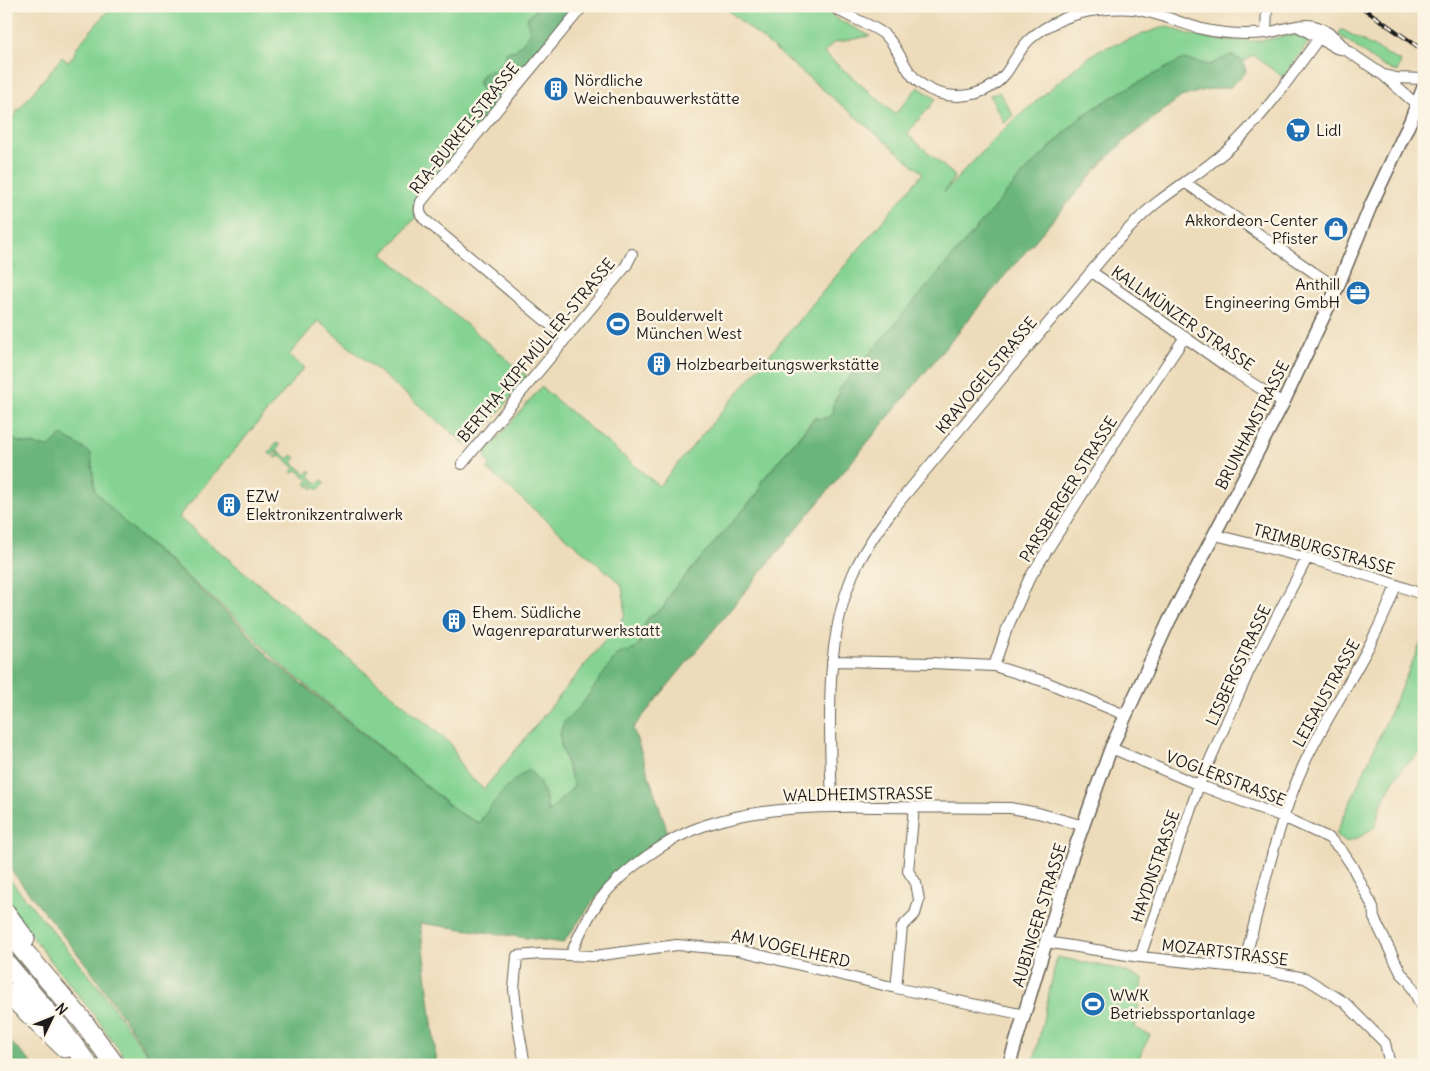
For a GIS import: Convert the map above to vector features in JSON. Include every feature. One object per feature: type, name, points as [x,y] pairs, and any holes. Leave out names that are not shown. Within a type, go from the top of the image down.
[{"type":"highway","points":[[6,913],[29,944],[36,965]]},
{"type":"highway","points":[[6,930],[82,1020],[115,1065]]},
{"type":"highway","points":[[6,962],[59,1026],[88,1065]]},
{"type":"highway","points":[[6,992],[83,1065]]},
{"type":"street","name":"RIA-BURKEI-STRASSE","points":[[566,338],[424,219],[420,214],[419,208],[421,202],[583,6]]},
{"type":"street","points":[[832,6],[839,12],[885,36],[920,84],[936,92],[952,96],[972,95],[989,88],[1005,75],[1029,40],[1059,21],[1096,8],[1133,9],[1204,30],[1246,35],[1266,34],[1308,24],[1340,42],[1346,50],[1383,75],[1416,104]]},
{"type":"street","points":[[1266,34],[1267,6]]},
{"type":"street","points":[[1297,26],[1336,48],[1346,50]]},
{"type":"street","name":"KRAVOGELSTRASSE","points":[[832,806],[830,748],[832,661],[845,594],[872,538],[895,507],[1115,243],[1145,212],[1238,141],[1262,113],[1319,38]]},
{"type":"street","points":[[1383,75],[1424,80]]},
{"type":"street","name":"BRUNHAMSTRASSE","points":[[1101,775],[1125,714],[1170,622],[1284,403],[1337,288],[1424,86]]},
{"type":"street","points":[[1186,182],[1337,288]]},
{"type":"street","name":"BERTHA-KIPFMÜLLER-STRASSE","points":[[462,464],[626,266],[632,254]]},
{"type":"street","name":"KALLMÜNZER STRASSE","points":[[1092,272],[1185,338],[1284,403]]},
{"type":"street","name":"PARSBERGER STRASSE","points":[[994,666],[1006,631],[1029,579],[1131,416],[1185,338]]},
{"type":"street","name":"TRIMBURGSTRASSE","points":[[1215,535],[1307,558],[1424,595]]},
{"type":"street","name":"LISBERGSTRASSE","points":[[1199,785],[1249,671],[1307,558]]},
{"type":"street","name":"LEISAUSTRASSE","points":[[1243,968],[1284,817],[1303,766],[1323,725],[1365,654],[1396,585]]},
{"type":"street","points":[[832,661],[994,666],[1046,682],[1125,714]]},
{"type":"street","name":"VOGLERSTRASSE","points":[[1111,748],[1199,785],[1284,817],[1329,838],[1342,851],[1352,866],[1373,907],[1374,918],[1378,927],[1402,973],[1409,981],[1424,1012]]},
{"type":"street","name":"AUBINGER STRASSE","points":[[1009,1065],[1071,859],[1101,775]]},
{"type":"street","name":"HAYDNSTRASSE","points":[[1140,957],[1199,785]]},
{"type":"street","name":"WALDHEIMSTRASSE","points":[[571,954],[578,937],[600,901],[622,877],[647,855],[704,825],[724,820],[772,811],[832,806],[1010,808],[1038,813],[1084,826]]},
{"type":"street","points":[[896,988],[902,927],[915,914],[919,900],[916,883],[908,871],[914,807]]},
{"type":"street","name":"MOZARTSTRASSE","points":[[1046,942],[1140,957],[1256,969],[1305,978],[1344,1002],[1386,1043],[1390,1065]]},
{"type":"street","name":"AM VOGELHERD","points":[[525,1065],[514,989],[517,956],[541,954],[594,956],[677,945],[738,950],[896,988],[1025,1015]]},
{"type":"green space","points":[[112,6],[557,6],[473,127],[494,102],[505,94],[414,202],[413,210],[416,217],[383,254],[528,377],[473,443],[467,445],[318,321],[289,355],[304,368],[178,517],[450,743],[465,773],[484,789],[624,617],[625,609],[621,584],[487,469],[491,465],[487,461],[485,453],[541,387],[659,486],[923,173],[723,6],[818,6],[837,19],[870,36],[833,43],[824,53],[895,114],[918,87],[936,99],[907,134],[955,176],[944,192],[1005,128],[1083,61],[1099,50],[1166,26],[1191,35],[1219,40],[1257,41],[1294,35],[1305,36],[1311,39],[1283,77],[1253,55],[1244,62],[1231,55],[1210,65],[1183,60],[1115,95],[1081,117],[1020,177],[838,391],[840,393],[835,399],[834,412],[825,418],[814,418],[761,482],[759,492],[673,590],[663,608],[648,618],[641,631],[640,642],[634,650],[624,652],[580,707],[564,722],[560,734],[561,746],[574,786],[548,813],[545,792],[484,816],[479,823],[459,813],[271,656],[246,627],[128,526],[6,448],[6,125],[62,57],[68,62],[74,55],[76,48]]},
{"type":"green space","points":[[534,6],[577,6],[505,94],[494,102],[472,127],[463,120],[485,93],[478,84],[481,76],[488,70],[492,72],[504,60],[506,52],[516,50],[530,34],[527,18],[535,11]]},
{"type":"green space","points":[[1341,30],[1401,62],[1397,72],[1381,65],[1338,35]]},
{"type":"green space","points":[[1231,55],[1243,61],[1246,72],[1231,87],[1205,90],[1181,97],[1128,138],[1103,162],[1001,280],[633,728],[669,836],[636,857],[610,880],[563,943],[420,923],[437,1065],[156,1065],[89,968],[6,864],[6,433],[18,442],[49,447],[62,435],[91,453],[95,491],[128,526],[242,626],[268,656],[459,813],[479,823],[508,786],[529,770],[543,790],[548,813],[574,786],[561,746],[560,734],[564,722],[580,707],[616,656],[634,650],[640,642],[641,631],[648,618],[663,608],[673,590],[759,492],[761,482],[815,418],[825,418],[834,412],[832,407],[840,393],[838,391],[1020,177],[1081,117],[1115,95],[1183,59],[1210,65]]},
{"type":"green space","points":[[999,92],[1013,115],[1004,124],[990,95]]},
{"type":"green space","points":[[276,443],[280,445],[277,450],[289,459],[292,455],[296,458],[292,462],[306,474],[310,470],[312,472],[309,476],[318,484],[322,480],[324,484],[319,489],[311,488],[314,484],[312,483],[309,487],[306,484],[309,480],[297,470],[293,474],[291,472],[295,468],[280,455],[276,459],[274,457],[278,453],[276,451],[272,456],[269,453]]},
{"type":"green space","points":[[1424,636],[1424,747],[1419,754],[1404,766],[1393,782],[1382,803],[1376,826],[1360,837],[1345,842],[1336,834]]},
{"type":"green space","points":[[6,875],[98,986],[155,1065],[130,1065],[98,1020],[6,904]]},
{"type":"green space","name":"WWK Betriebssportanlage","points":[[1057,957],[1118,969],[1143,979],[1135,1028],[1150,1035],[1136,1065],[1064,1065],[1034,1061]]},
{"type":"green space","points":[[6,1037],[34,1065],[6,1065]]},
{"type":"railway","points":[[1360,6],[1424,51]]},
{"type":"place","name":"Nördliche Weichenbauwerkstätte","points":[[556,89]]},
{"type":"place","name":"Lidl","points":[[1298,130]]},
{"type":"place","name":"Akkordeon-Center Pfister","points":[[1336,229]]},
{"type":"place","name":"Anthill Engineering GmbH","points":[[1358,293]]},
{"type":"place","name":"Boulderwelt München West","points":[[618,324]]},
{"type":"place","name":"Holzbearbeitungswerkstätte","points":[[659,364]]},
{"type":"place","name":"EZW Elektronikzentralwerk","points":[[229,505]]},
{"type":"place","name":"Ehem. Südliche Wagenreparaturwerkstatt","points":[[454,621]]},
{"type":"place","name":"WWK Betriebssportanlage","points":[[1093,1004]]}]
